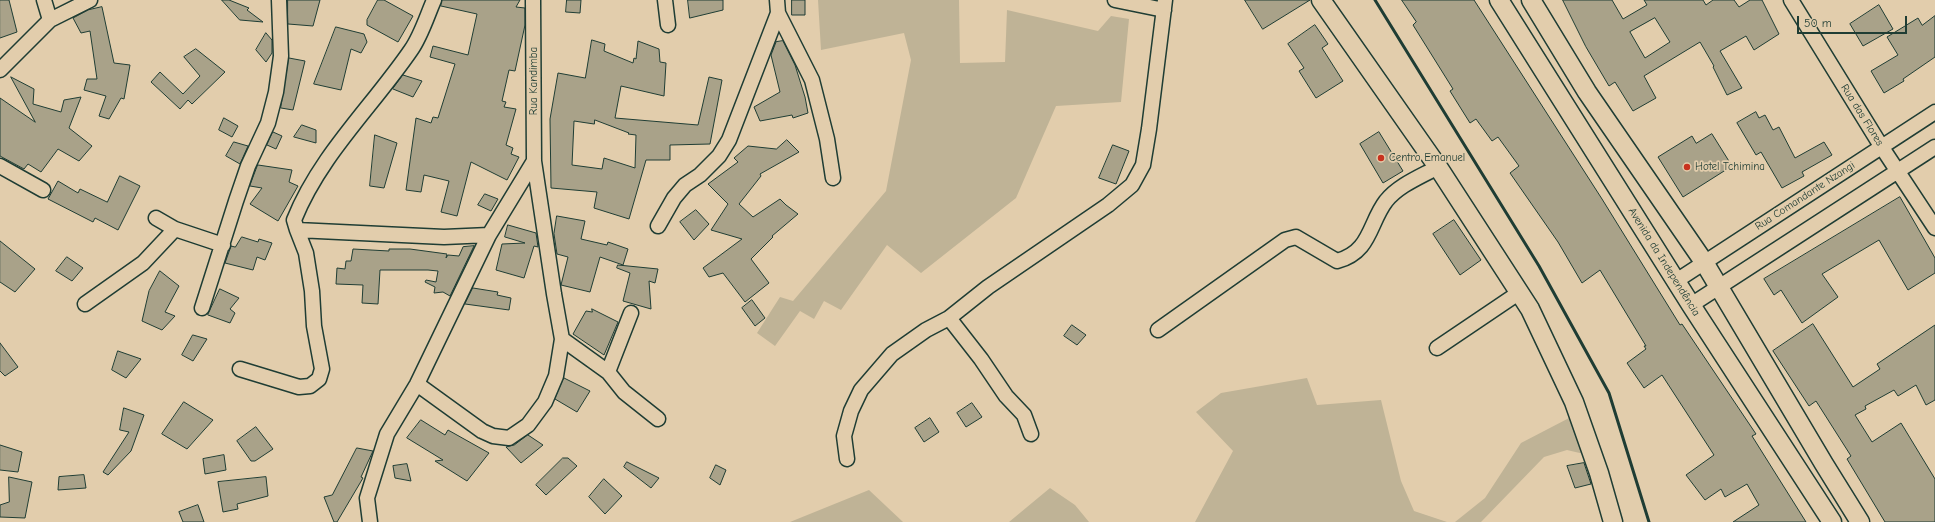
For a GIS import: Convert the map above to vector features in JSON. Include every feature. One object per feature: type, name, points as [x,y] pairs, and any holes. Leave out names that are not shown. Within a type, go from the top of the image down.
[{"type":"main road","points":[[1321,0],[1438,167],[1520,292],[1547,344],[1574,402],[1599,473],[1613,522]]},
{"type":"main road","name":"Avenida da Independência","points":[[1499,0],[1691,305],[1832,522]]},
{"type":"main road","points":[[1531,0],[1587,92],[1704,262],[1860,522]]},
{"type":"main road","points":[[1565,105],[1587,92]]},
{"type":"main road","points":[[1802,476],[1824,464]]},
{"type":"street","points":[[44,0],[50,20]]},
{"type":"street","points":[[0,70],[50,20],[90,0]]},
{"type":"street","points":[[202,308],[248,166],[268,123],[276,92],[281,56],[279,0]]},
{"type":"street","points":[[240,369],[299,387],[310,386],[319,379],[322,369],[314,326],[312,291],[306,253],[294,220],[308,189],[355,123],[412,48],[434,0]]},
{"type":"street","name":"Rua Kandimba","points":[[417,384],[482,431],[493,436],[509,438],[528,425],[545,402],[556,376],[562,339],[534,162],[533,0]]},
{"type":"street","points":[[665,0],[668,25]]},
{"type":"street","points":[[847,459],[844,436],[851,410],[861,390],[892,354],[926,330],[949,318],[988,287],[1108,205],[1132,185],[1143,165],[1147,144],[1156,86],[1165,5],[1115,0]]},
{"type":"street","name":"Rua das Flores","points":[[1791,0],[1935,228]]},
{"type":"street","points":[[778,7],[812,80],[826,139],[833,178]]},
{"type":"street","points":[[658,226],[674,198],[685,185],[700,175],[719,156],[729,140],[778,7]]},
{"type":"street","name":"Rua Comandante Nzangi","points":[[1676,281],[1935,112]]},
{"type":"street","points":[[1691,305],[1935,147]]},
{"type":"street","points":[[370,522],[367,498],[387,434],[417,384],[489,235],[534,162]]},
{"type":"street","points":[[0,166],[43,190]]},
{"type":"street","points":[[1158,330],[1285,240],[1296,237],[1337,261],[1349,258],[1368,238],[1386,202],[1394,194],[1438,167]]},
{"type":"street","points":[[156,218],[175,229],[222,245]]},
{"type":"street","points":[[85,304],[144,263],[175,229]]},
{"type":"street","points":[[297,230],[444,237],[489,235]]},
{"type":"street","points":[[1438,348],[1520,292]]},
{"type":"street","points":[[608,372],[631,313]]},
{"type":"street","points":[[949,318],[981,358],[1006,396],[1024,415],[1031,434]]},
{"type":"street","points":[[562,339],[608,372],[624,392],[658,419]]},
{"type":"shaded area","points":[[818,0],[959,0],[960,63],[1005,62],[1007,10],[1098,31],[1111,16],[1129,19],[1121,102],[1056,106],[1016,198],[921,273],[887,245],[841,310],[824,301],[814,319],[800,311],[775,346],[757,333],[780,297],[793,301],[886,191],[911,60],[904,33],[821,50]]},
{"type":"shaded area","points":[[1307,378],[1317,405],[1381,400],[1401,481],[1414,511],[1447,522],[1195,522],[1233,451],[1196,412],[1221,393]]},
{"type":"shaded area","points":[[1571,417],[1584,454],[1567,450],[1544,457],[1481,522],[1455,522],[1485,498],[1521,443]]},
{"type":"shaded area","points":[[1050,488],[1075,505],[1089,522],[1009,522]]},
{"type":"shaded area","points":[[869,490],[903,522],[790,522]]},
{"type":"building","points":[[0,0],[9,0],[17,32],[0,38]]},
{"type":"building","points":[[222,0],[229,0],[249,8],[247,10],[263,22],[240,20]]},
{"type":"building","points":[[288,0],[320,0],[313,26],[288,24]]},
{"type":"building","points":[[378,0],[384,0],[413,16],[398,42],[367,25],[367,20]]},
{"type":"building","points":[[442,0],[520,0],[516,7],[525,8],[525,25],[515,71],[509,70],[502,101],[506,102],[504,107],[516,109],[506,145],[513,148],[511,154],[519,157],[507,180],[471,162],[457,216],[441,212],[449,181],[424,175],[421,192],[406,190],[416,118],[431,123],[433,117],[438,118],[455,64],[430,57],[433,46],[468,55],[477,14],[441,6]]},
{"type":"building","points":[[567,0],[581,0],[580,13],[566,12]]},
{"type":"building","points":[[688,0],[723,0],[723,10],[690,18]]},
{"type":"building","points":[[792,0],[805,0],[805,15],[792,15]]},
{"type":"building","points":[[1245,0],[1310,0],[1263,29]]},
{"type":"building","points":[[1402,0],[1474,0],[1602,199],[1680,325],[1682,324],[1756,434],[1752,436],[1806,522],[1733,522],[1759,505],[1747,484],[1725,497],[1721,489],[1705,500],[1686,475],[1714,455],[1662,375],[1644,388],[1627,363],[1646,349],[1644,346],[1646,346],[1600,270],[1582,283],[1558,242],[1510,173],[1519,166],[1498,137],[1492,141],[1476,119],[1470,123],[1450,91],[1453,89],[1413,25],[1416,22]]},
{"type":"building","points":[[1563,0],[1612,0],[1623,19],[1647,5],[1644,0],[1703,0],[1706,5],[1713,0],[1734,0],[1739,7],[1750,0],[1762,0],[1779,34],[1754,50],[1746,36],[1720,51],[1742,88],[1727,95],[1713,67],[1714,66],[1700,42],[1644,76],[1656,98],[1633,111],[1615,82],[1609,86],[1586,47]],"holes":[[[1655,18],[1670,42],[1645,58],[1630,32]]]},
{"type":"building","points":[[1879,5],[1893,29],[1863,46],[1850,24]]},
{"type":"building","points":[[102,7],[114,63],[130,65],[124,99],[121,98],[109,119],[99,116],[106,96],[84,90],[87,79],[97,79],[90,31],[81,33],[73,18],[88,10]]},
{"type":"building","points":[[1935,16],[1935,57],[1903,79],[1904,81],[1884,93],[1871,71],[1898,55],[1887,37],[1918,18],[1922,25]]},
{"type":"building","points":[[1315,25],[1328,44],[1322,48],[1343,81],[1316,98],[1299,71],[1304,68],[1288,44]]},
{"type":"building","points":[[336,27],[364,34],[367,42],[361,53],[351,49],[341,90],[314,84]]},
{"type":"building","points":[[266,33],[272,40],[272,53],[266,62],[256,50]]},
{"type":"building","points":[[592,40],[605,44],[604,51],[633,63],[634,58],[636,59],[638,41],[659,49],[660,62],[666,63],[664,96],[621,86],[615,118],[698,125],[709,77],[722,80],[710,144],[670,145],[670,160],[646,160],[629,219],[594,208],[597,192],[551,188],[550,119],[558,73],[585,78]],"holes":[[[595,120],[629,133],[628,134],[636,135],[635,168],[604,158],[602,169],[572,165],[574,121],[594,124]]]},
{"type":"building","points":[[783,41],[795,65],[805,97],[808,113],[793,118],[792,115],[760,121],[754,107],[780,92],[771,55],[776,42]]},
{"type":"building","points":[[196,49],[225,72],[192,104],[188,100],[180,109],[151,82],[160,72],[183,94],[200,76],[184,57]]},
{"type":"building","points":[[289,58],[305,61],[293,110],[281,108]]},
{"type":"building","points":[[403,75],[422,81],[413,97],[393,89]]},
{"type":"building","points":[[11,77],[34,89],[33,104],[61,112],[64,100],[81,97],[69,128],[92,146],[79,161],[58,149],[41,172],[28,164],[24,169],[0,156],[0,98],[35,122]]},
{"type":"building","points":[[1756,112],[1759,118],[1765,115],[1773,130],[1779,127],[1795,158],[1824,142],[1832,155],[1802,172],[1804,176],[1782,188],[1761,152],[1756,155],[1737,123]]},
{"type":"building","points":[[224,118],[238,126],[232,137],[219,130]]},
{"type":"building","points":[[302,125],[316,130],[316,143],[294,137]]},
{"type":"building","points":[[273,132],[282,136],[276,149],[267,145]]},
{"type":"building","name":"Centro Emanuel","points":[[1379,132],[1403,171],[1383,183],[1360,144]]},
{"type":"building","points":[[1712,134],[1732,166],[1683,197],[1658,157],[1692,136],[1696,143]]},
{"type":"building","points":[[375,135],[397,143],[384,188],[370,186]]},
{"type":"building","points":[[787,140],[799,152],[760,174],[761,176],[739,204],[753,217],[780,199],[798,214],[772,236],[773,237],[751,259],[769,283],[745,302],[723,273],[709,277],[703,268],[742,239],[711,230],[728,204],[708,184],[738,162],[734,158],[748,146],[776,149]]},
{"type":"building","points":[[234,142],[248,146],[240,164],[226,156]]},
{"type":"building","points":[[1113,145],[1129,151],[1116,184],[1099,178]]},
{"type":"building","points":[[258,165],[292,170],[289,182],[298,186],[278,221],[250,204],[262,188],[250,186]]},
{"type":"building","points":[[120,176],[140,186],[118,230],[95,218],[93,222],[48,199],[58,181],[78,193],[80,189],[107,202]]},
{"type":"building","points":[[485,194],[498,199],[491,211],[478,205]]},
{"type":"building","points":[[1900,197],[1935,258],[1935,273],[1908,290],[1879,240],[1822,274],[1838,297],[1802,323],[1781,290],[1774,295],[1764,279]]},
{"type":"building","points":[[696,210],[709,224],[694,240],[680,222]]},
{"type":"building","points":[[557,216],[585,221],[581,239],[607,245],[608,242],[628,249],[623,265],[600,257],[590,292],[561,285],[568,257],[557,254],[554,234]]},
{"type":"building","points":[[1454,220],[1481,260],[1460,275],[1433,234]]},
{"type":"building","points":[[508,225],[536,233],[538,247],[534,246],[524,278],[496,270],[502,244],[525,243],[505,237]]},
{"type":"building","points":[[242,237],[258,242],[259,239],[272,243],[265,260],[257,257],[253,270],[225,263],[231,246],[235,247]]},
{"type":"building","points":[[0,241],[35,269],[15,292],[0,282]]},
{"type":"building","points":[[474,246],[450,296],[443,292],[434,293],[435,287],[425,282],[426,280],[436,282],[438,271],[380,270],[378,304],[362,303],[363,285],[336,284],[337,268],[345,269],[346,261],[351,261],[353,249],[389,251],[389,249],[410,249],[447,254],[446,258],[448,255],[459,256],[463,247]]},
{"type":"building","points":[[67,257],[83,268],[72,281],[56,271]]},
{"type":"building","points":[[618,265],[658,269],[655,283],[649,281],[651,309],[623,301],[630,273],[617,268]]},
{"type":"building","points":[[160,271],[179,286],[165,312],[175,316],[162,330],[142,321],[149,291]]},
{"type":"building","points":[[473,288],[498,292],[497,295],[511,298],[509,310],[465,304]]},
{"type":"building","points":[[220,289],[239,298],[230,309],[235,313],[230,323],[208,315]]},
{"type":"building","points":[[752,300],[765,318],[755,326],[742,308]]},
{"type":"building","points":[[592,309],[618,322],[604,355],[573,334],[586,311],[592,312]]},
{"type":"building","points":[[1813,324],[1853,387],[1880,369],[1877,364],[1935,325],[1935,400],[1926,405],[1916,385],[1898,396],[1894,390],[1865,406],[1866,409],[1855,415],[1872,442],[1901,423],[1935,479],[1935,522],[1885,522],[1847,459],[1851,456],[1816,401],[1809,406],[1773,351]]},
{"type":"building","points":[[1072,325],[1086,335],[1077,345],[1064,336]]},
{"type":"building","points":[[193,335],[207,339],[193,361],[182,355]]},
{"type":"building","points":[[0,343],[18,367],[5,376],[0,371]]},
{"type":"building","points":[[118,351],[141,359],[126,378],[112,370]]},
{"type":"building","points":[[564,378],[590,391],[577,412],[555,399]]},
{"type":"building","points":[[184,402],[213,420],[187,449],[162,434]]},
{"type":"building","points":[[972,403],[982,417],[966,427],[957,413]]},
{"type":"building","points":[[124,408],[144,415],[131,451],[108,475],[103,472],[129,432],[120,430]]},
{"type":"building","points":[[930,418],[939,432],[924,442],[915,428]]},
{"type":"building","points":[[421,420],[445,435],[448,430],[489,453],[467,481],[435,461],[443,460],[407,438]]},
{"type":"building","points":[[256,427],[273,449],[255,461],[251,461],[237,441]]},
{"type":"building","points":[[528,435],[543,445],[521,463],[506,447],[514,445]]},
{"type":"building","points":[[0,445],[22,452],[18,472],[0,470]]},
{"type":"building","points":[[357,448],[373,451],[361,477],[363,478],[337,522],[334,522],[324,497],[332,495]]},
{"type":"building","points":[[224,455],[226,470],[205,474],[203,459]]},
{"type":"building","points":[[563,458],[568,458],[577,466],[546,495],[536,485]]},
{"type":"building","points":[[627,462],[659,478],[651,488],[624,467]]},
{"type":"building","points":[[1584,463],[1591,484],[1575,488],[1567,466]]},
{"type":"building","points":[[407,464],[411,481],[395,478],[393,466]]},
{"type":"building","points":[[716,465],[726,470],[720,485],[710,478]]},
{"type":"building","points":[[84,475],[86,488],[58,490],[59,477]]},
{"type":"building","points":[[9,477],[32,482],[25,518],[0,517],[0,505],[9,502]]},
{"type":"building","points":[[266,477],[268,496],[237,504],[238,509],[223,512],[218,482]]},
{"type":"building","points":[[604,479],[622,496],[605,514],[589,497]]},
{"type":"building","points":[[198,505],[204,522],[183,522],[179,512]]},
{"type":"railway","points":[[1375,0],[1539,266],[1609,393],[1649,522]]},
{"type":"place","name":"Centro Emanuel","points":[[1381,158]]},
{"type":"place","name":"Hotel Tchimina","points":[[1687,167]]}]
